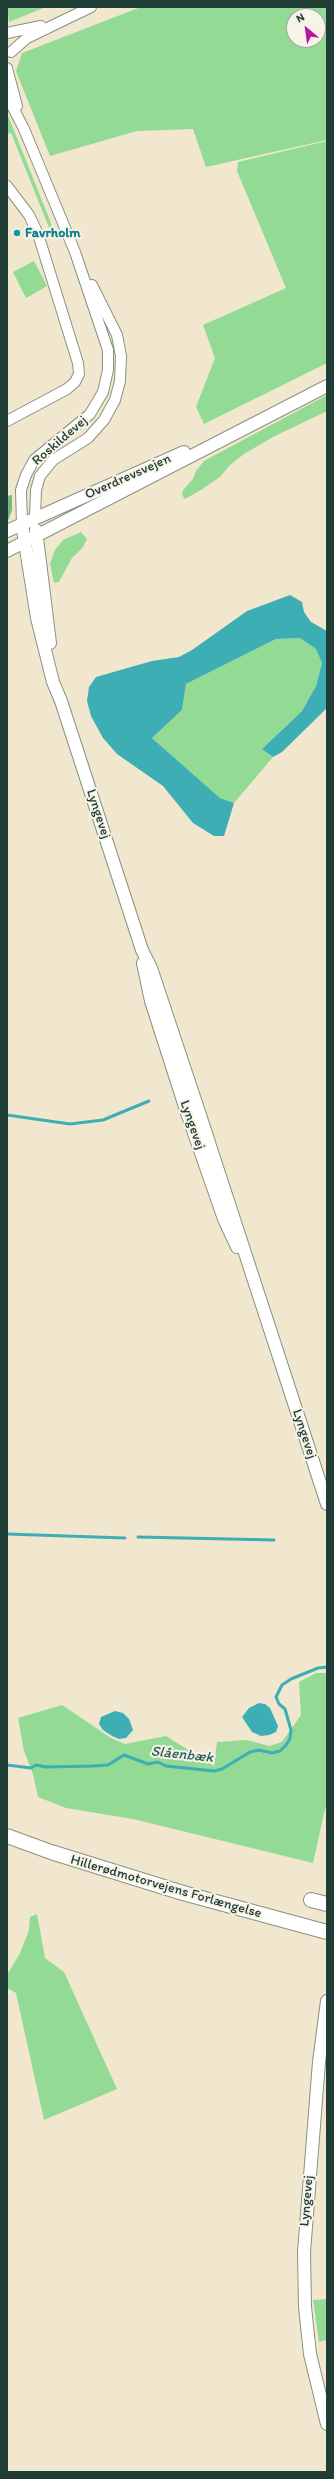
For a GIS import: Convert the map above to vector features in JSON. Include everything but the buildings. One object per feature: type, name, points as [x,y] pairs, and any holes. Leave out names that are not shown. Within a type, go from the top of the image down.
[{"type":"highway","name":"Hillerødmotorvejens Forlængelse","points":[[7,1836],[50,1852],[183,1893],[327,1932]]},
{"type":"highway","points":[[311,1900],[327,1904]]},
{"type":"main road","name":"Overdrevsvejen","points":[[23,534],[116,487],[143,470],[234,432],[327,386]]},
{"type":"main road","name":"Overdrevsvejen","points":[[36,527],[199,454],[234,432]]},
{"type":"main road","points":[[7,542],[36,527]]},
{"type":"main road","name":"Lyngevej","points":[[36,527],[44,607],[61,701]]},
{"type":"main road","points":[[7,531],[23,534]]},
{"type":"main road","points":[[7,551],[23,534]]},
{"type":"main road","name":"Lyngevej","points":[[23,534],[37,618],[53,682],[61,701],[142,950],[151,968],[200,1113],[258,1296],[327,1504]]},
{"type":"main road","name":"Lyngevej","points":[[327,2001],[319,2062],[304,2252],[305,2307],[310,2354],[324,2401],[327,2424]]},
{"type":"street","points":[[9,55],[27,38],[91,7]]},
{"type":"street","points":[[9,55],[7,35],[64,19]]},
{"type":"street","name":"Roskildevej","points":[[7,68],[24,129]]},
{"type":"street","name":"Roskildevej","points":[[7,96],[24,129],[75,252],[104,331],[108,350],[108,370],[103,392],[90,414],[34,460],[26,475],[21,490],[23,534]]},
{"type":"street","points":[[7,186],[29,215],[38,234],[78,363],[79,374],[75,382],[67,389],[7,420]]},
{"type":"street","name":"Roskildevej","points":[[36,527],[36,490],[40,476],[53,460],[88,438],[104,420],[115,400],[120,381],[121,356],[117,334],[75,252]]},
{"type":"green space","points":[[7,7],[46,7],[9,22]]},
{"type":"green space","points":[[141,7],[327,7],[327,140],[206,167],[193,129],[137,131],[50,156],[16,71],[22,53]]},
{"type":"green space","points":[[7,113],[53,229],[50,230],[11,133],[7,134]]},
{"type":"green space","points":[[327,141],[327,363],[204,424],[196,407],[215,358],[203,325],[286,288],[237,171],[238,162]]},
{"type":"green space","points":[[34,261],[47,286],[26,298],[13,272]]},
{"type":"green space","points":[[327,395],[327,411],[273,437],[244,454],[230,465],[220,477],[201,490],[185,499],[182,495],[183,490],[193,479],[196,471],[204,461]]},
{"type":"green space","points":[[12,495],[12,510],[7,523],[7,496]]},
{"type":"green space","points":[[81,532],[87,539],[83,547],[72,558],[59,582],[54,583],[50,564],[55,550],[63,540]]},
{"type":"green space","points":[[300,638],[316,649],[322,663],[316,686],[302,711],[262,749],[273,757],[234,803],[220,798],[152,738],[182,710],[186,684],[276,639]]},
{"type":"green space","points":[[316,1673],[327,1673],[327,1788],[326,1805],[313,1863],[133,1819],[66,1808],[38,1797],[33,1774],[24,1751],[18,1718],[62,1705],[111,1738],[125,1744],[166,1736],[214,1766],[217,1742],[247,1740],[269,1746],[282,1742],[301,1715],[299,1682]]},
{"type":"green space","points":[[37,1914],[45,1958],[64,1972],[117,2089],[44,2120],[16,1993],[7,1988],[7,1975],[20,1953],[29,1930],[30,1917]]},
{"type":"green space","points":[[327,2299],[327,2340],[319,2342],[313,2300]]},
{"type":"water","points":[[290,595],[302,602],[304,612],[311,622],[327,631],[327,708],[282,752],[273,757],[262,749],[302,711],[316,686],[322,663],[316,649],[300,638],[276,639],[186,684],[182,710],[152,738],[220,798],[234,803],[224,836],[214,836],[193,823],[163,786],[117,754],[103,738],[91,716],[87,701],[89,687],[96,677],[152,661],[179,657],[192,650],[247,611]]},
{"type":"water","points":[[259,1703],[265,1704],[270,1708],[278,1726],[276,1732],[261,1736],[252,1732],[242,1717],[249,1708]]},
{"type":"water","points":[[115,1711],[123,1713],[129,1719],[133,1730],[126,1738],[119,1739],[112,1736],[103,1730],[99,1724],[101,1717]]},
{"type":"waterway","points":[[7,1115],[70,1124],[103,1120],[149,1101]]},
{"type":"waterway","points":[[7,1534],[125,1538]]},
{"type":"waterway","points":[[138,1537],[274,1540]]},
{"type":"waterway","name":"Slåenbæk","points":[[7,1765],[31,1768],[36,1765],[46,1767],[108,1765],[124,1755],[148,1764],[158,1762],[166,1766],[214,1771],[222,1769],[250,1752],[259,1750],[272,1753],[280,1751],[290,1739],[291,1730],[285,1709],[279,1704],[276,1697],[282,1685],[291,1679],[318,1668],[327,1667]]},
{"type":"place","name":"Favrholm","points":[[17,233]]}]
